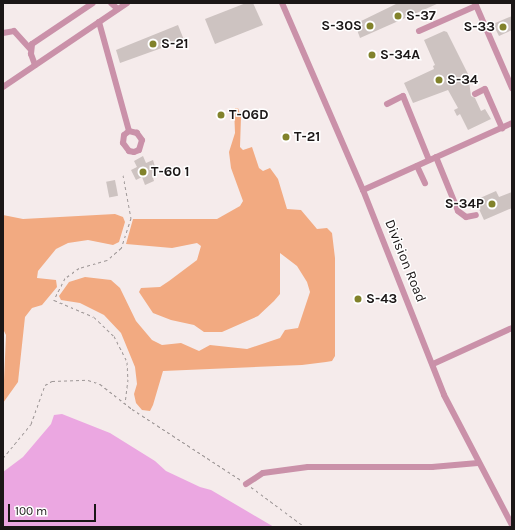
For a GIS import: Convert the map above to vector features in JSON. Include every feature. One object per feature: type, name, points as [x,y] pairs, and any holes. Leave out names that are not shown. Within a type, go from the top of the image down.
[{"type":"street","points":[[30,48],[41,37],[93,3]]},
{"type":"street","points":[[111,3],[118,9]]},
{"type":"street","points":[[3,87],[127,3]]},
{"type":"street","name":"Division Road","points":[[282,3],[363,190],[444,395],[478,464],[512,525]]},
{"type":"street","points":[[419,31],[476,5],[512,88]]},
{"type":"street","points":[[99,22],[129,131]]},
{"type":"street","points":[[3,33],[14,31],[30,48],[35,66]]},
{"type":"street","points":[[475,94],[485,89],[502,128]]},
{"type":"street","points":[[387,104],[403,96],[429,160]]},
{"type":"street","points":[[363,190],[512,123]]},
{"type":"street","points":[[436,157],[458,211],[466,217],[476,215]]},
{"type":"street","points":[[417,166],[425,183]]},
{"type":"street","points":[[433,364],[512,328]]},
{"type":"street","points":[[246,484],[263,473],[308,467],[432,467],[478,464]]},
{"type":"path","points":[[123,175],[130,221],[121,248],[106,260],[79,268],[65,278],[55,297],[56,302],[94,317],[110,330],[119,342],[128,371],[125,402]]},
{"type":"path","points":[[3,458],[16,445],[31,424],[42,389],[52,381],[96,381],[246,484],[305,527]]},
{"type":"shaded area","points":[[234,108],[238,108],[241,117],[240,147],[243,150],[252,147],[259,168],[263,171],[270,168],[278,179],[287,209],[301,210],[317,229],[327,228],[332,233],[335,258],[335,356],[332,361],[302,365],[163,371],[150,411],[142,410],[136,403],[134,394],[137,384],[135,367],[121,333],[104,315],[80,303],[61,300],[59,296],[69,282],[85,277],[111,280],[120,288],[136,321],[152,340],[162,345],[181,343],[199,351],[210,345],[247,349],[280,338],[285,330],[298,328],[310,292],[307,282],[297,266],[280,253],[280,294],[274,301],[258,316],[222,332],[204,332],[194,325],[171,320],[153,313],[139,292],[141,288],[160,287],[169,281],[197,260],[201,246],[197,243],[172,248],[126,244],[133,219],[217,219],[240,206],[243,201],[231,168],[229,152],[235,133]]},
{"type":"shaded area","points":[[115,214],[123,217],[125,222],[119,242],[113,245],[88,240],[68,243],[56,249],[38,271],[37,278],[56,280],[57,287],[42,305],[32,308],[25,317],[18,382],[3,403],[6,335],[3,329],[3,215],[23,219]]},
{"type":"shaded area","points":[[62,414],[110,433],[155,461],[166,471],[200,487],[211,490],[274,527],[3,527],[3,472],[23,457],[51,424],[54,415]]},
{"type":"building","points":[[246,3],[253,3],[263,25],[215,44],[205,19]]},
{"type":"building","points":[[398,3],[439,3],[360,38],[355,24]]},
{"type":"building","name":"S-33","points":[[512,16],[512,30],[499,36],[493,24]]},
{"type":"building","name":"S-21","points":[[178,25],[184,40],[120,63],[116,50]]},
{"type":"building","name":"S-34","points":[[444,31],[447,32],[468,74],[471,96],[475,98],[481,111],[485,109],[491,119],[468,130],[460,114],[457,116],[454,110],[458,108],[448,90],[413,103],[404,83],[434,69],[433,66],[435,65],[424,40]]},
{"type":"building","name":"T-60 1","points":[[143,156],[146,163],[153,160],[156,170],[152,174],[154,181],[145,185],[142,177],[136,180],[131,170],[137,167],[134,161]]},
{"type":"building","points":[[115,180],[118,196],[109,197],[106,182]]},
{"type":"building","name":"S-34P","points":[[496,191],[499,197],[512,192],[512,208],[484,220],[478,207],[474,208],[471,202]]},
{"type":"place","name":"S-37","points":[[398,16]]},
{"type":"place","name":"S-30S","points":[[370,26]]},
{"type":"place","name":"S-33","points":[[503,27]]},
{"type":"place","name":"S-21","points":[[153,44]]},
{"type":"place","name":"S-34A","points":[[372,55]]},
{"type":"place","name":"S-34","points":[[439,80]]},
{"type":"place","name":"T-06D","points":[[221,115]]},
{"type":"place","name":"T-21","points":[[286,137]]},
{"type":"place","name":"T-60 1","points":[[143,172]]},
{"type":"place","name":"S-34P","points":[[492,204]]},
{"type":"place","name":"S-43","points":[[358,299]]}]
